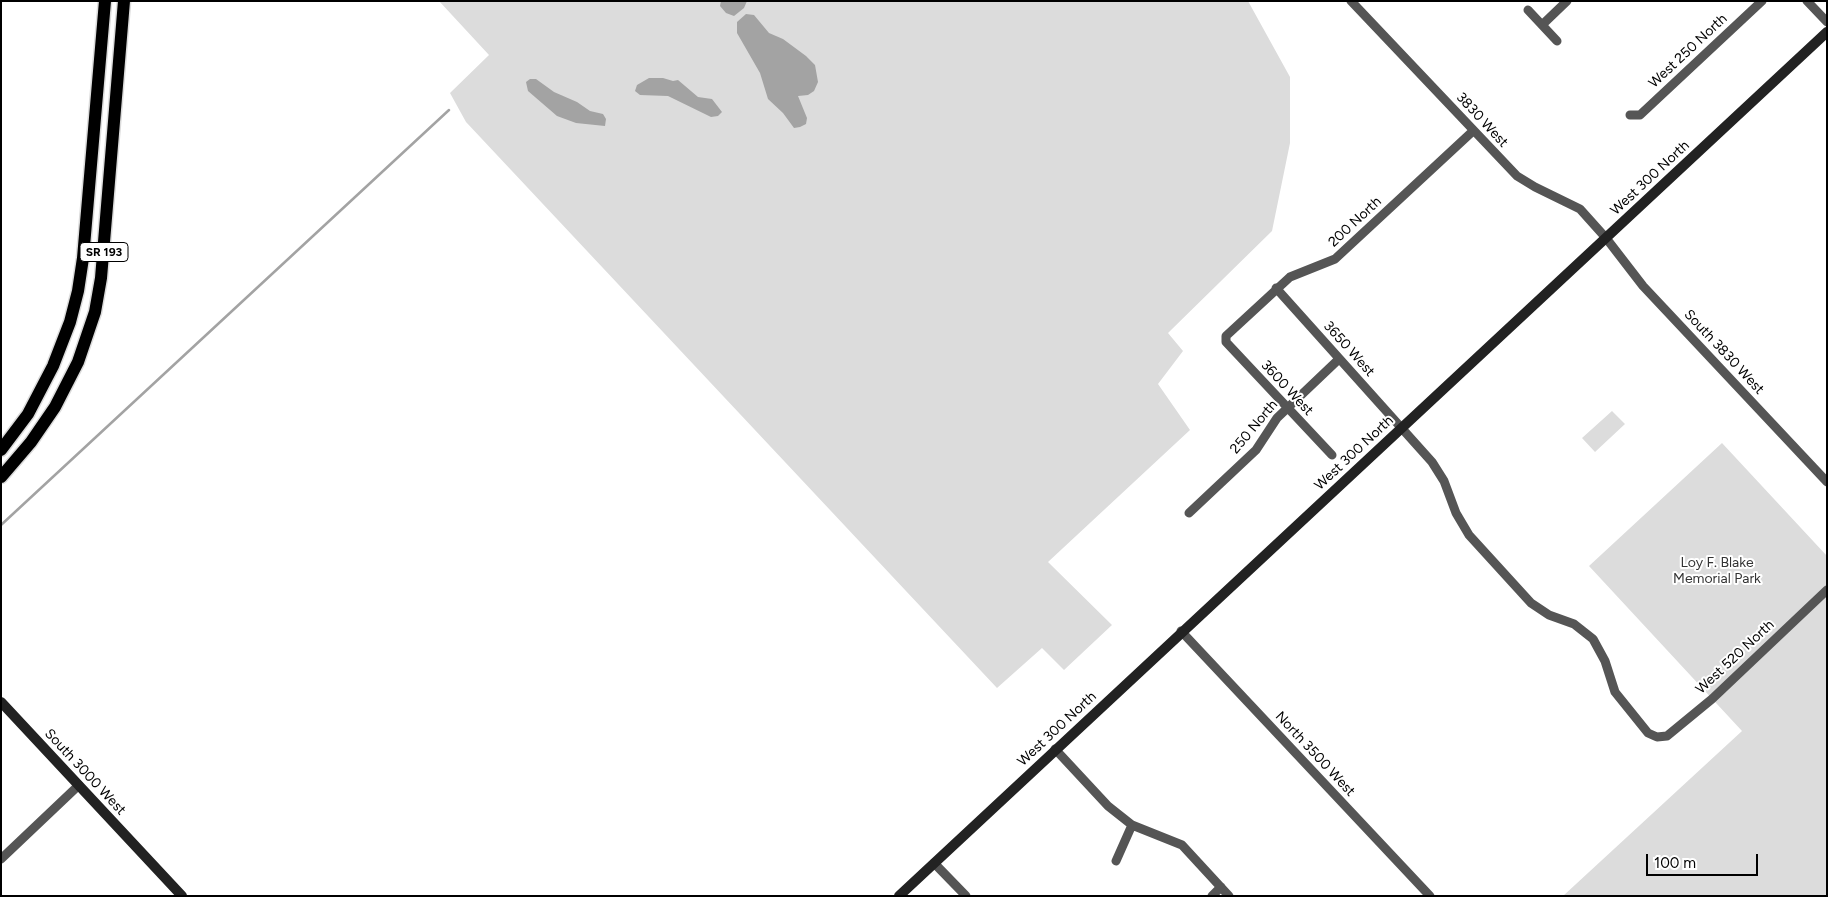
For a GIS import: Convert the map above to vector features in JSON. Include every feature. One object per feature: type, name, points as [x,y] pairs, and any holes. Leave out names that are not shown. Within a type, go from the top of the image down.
[{"type":"main road","name":"SR 193","points":[[1,450],[22,423],[44,385],[65,337],[78,291],[83,258],[105,1]]},
{"type":"main road","name":"SR 193","points":[[1,477],[31,442],[58,401],[78,362],[95,312],[101,278],[124,1]]},
{"type":"main road","name":"West 300 North","points":[[899,896],[1181,631],[1827,32]]},
{"type":"main road","name":"South 3000 West","points":[[1,702],[182,896]]},
{"type":"street","name":"3830 West","points":[[1351,1],[1517,176],[1535,187],[1573,204],[1606,238]]},
{"type":"street","points":[[1542,25],[1567,1]]},
{"type":"street","name":"West 250 North","points":[[1630,115],[1640,115],[1762,1]]},
{"type":"street","points":[[1808,1],[1827,22]]},
{"type":"street","points":[[1528,10],[1557,41]]},
{"type":"street","name":"200 North","points":[[1224,339],[1276,288],[1290,277],[1335,259],[1474,131]]},
{"type":"street","name":"South 3830 West","points":[[1606,238],[1643,286],[1827,482]]},
{"type":"street","name":"3650 West","points":[[1276,288],[1402,428],[1438,471],[1449,491],[1456,513],[1469,535],[1536,606],[1549,615],[1574,624],[1593,639],[1601,651],[1611,683],[1620,700],[1648,733],[1657,737]]},
{"type":"street","name":"3600 West","points":[[1224,339],[1332,455]]},
{"type":"street","name":"250 North","points":[[1189,513],[1256,450],[1277,418],[1340,359]]},
{"type":"street","name":"West 520 North","points":[[1657,737],[1667,736],[1712,698],[1827,590]]},
{"type":"street","name":"North 3500 West","points":[[1181,631],[1430,896]]},
{"type":"street","points":[[1055,750],[1108,806],[1132,825],[1182,845],[1229,896]]},
{"type":"street","points":[[1,859],[79,786]]},
{"type":"street","points":[[1116,861],[1132,825]]},
{"type":"street","points":[[934,863],[966,896]]},
{"type":"street","points":[[1212,896],[1221,887]]},
{"type":"green space","points":[[439,1],[1248,1],[1290,77],[1290,143],[1272,231],[1168,333],[1183,351],[1158,384],[1190,430],[1048,562],[1112,625],[1064,670],[1042,648],[997,688],[466,122],[450,93],[489,55]]},
{"type":"green space","points":[[1612,411],[1625,424],[1595,452],[1582,438]]},
{"type":"green space","name":"Loy F. Blake Memorial Park","points":[[1722,443],[1827,556],[1827,896],[1563,896],[1742,731],[1589,566]]},
{"type":"shaded area","points":[[721,1],[747,1],[744,8],[734,16],[726,13],[720,6]]},
{"type":"shaded area","points":[[746,14],[754,15],[769,33],[783,39],[815,65],[818,82],[814,91],[808,95],[798,96],[807,118],[806,124],[794,128],[783,113],[768,99],[760,73],[737,33],[737,22]]},
{"type":"shaded area","points":[[649,78],[678,80],[698,97],[712,99],[722,112],[718,116],[711,117],[668,96],[640,95],[635,91],[637,85]]},
{"type":"shaded area","points":[[530,79],[536,79],[554,92],[577,102],[590,111],[603,114],[606,119],[605,126],[576,123],[557,116],[528,91],[526,82]]},
{"type":"waterway","points":[[1,525],[449,110]]}]
